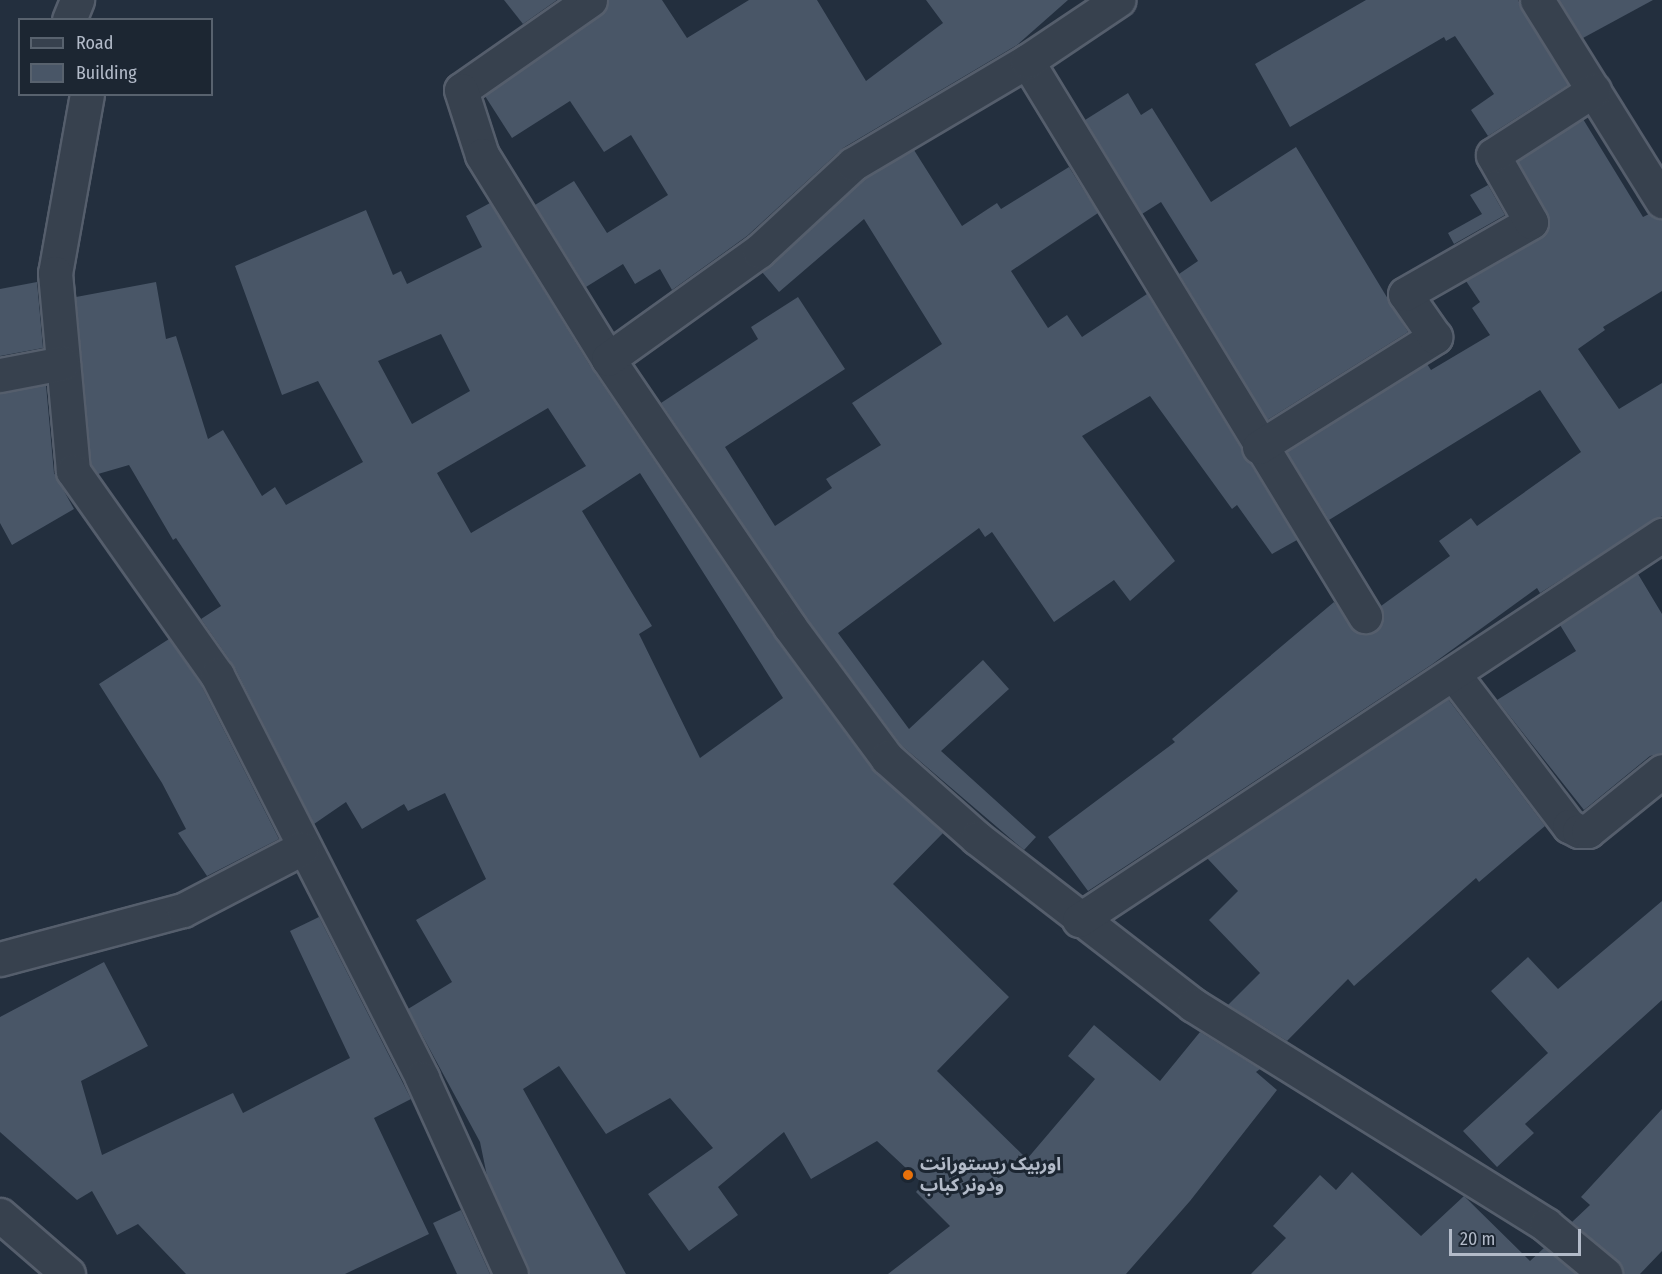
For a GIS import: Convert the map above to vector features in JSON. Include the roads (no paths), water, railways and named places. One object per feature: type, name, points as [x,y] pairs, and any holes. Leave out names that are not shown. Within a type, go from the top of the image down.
[{"type":"street","points":[[70,18],[77,0]]},
{"type":"street","points":[[590,0],[461,90],[482,155],[608,359],[790,627],[887,758],[1079,920],[1192,1005],[1546,1225],[1605,1274]]},
{"type":"street","points":[[608,359],[759,251],[853,164],[1027,61],[1118,0]]},
{"type":"street","points":[[1537,0],[1662,201]]},
{"type":"street","points":[[1027,61],[1365,616]]},
{"type":"street","points":[[1260,447],[1435,337],[1405,294],[1531,222],[1493,155],[1594,90]]},
{"type":"street","points":[[87,96],[55,273],[73,471],[217,675],[302,848],[422,1078],[511,1274]]},
{"type":"street","points":[[0,375],[63,363]]},
{"type":"street","points":[[1079,920],[1662,536]]},
{"type":"street","points":[[1454,675],[1569,826],[1579,831],[1588,831],[1662,771]]},
{"type":"street","points":[[0,959],[183,910],[302,848]]},
{"type":"street","points":[[0,1215],[68,1274]]},
{"type":"place","name":"اوربیک ریستورانت ودونر کباب","points":[[908,1175]]}]
